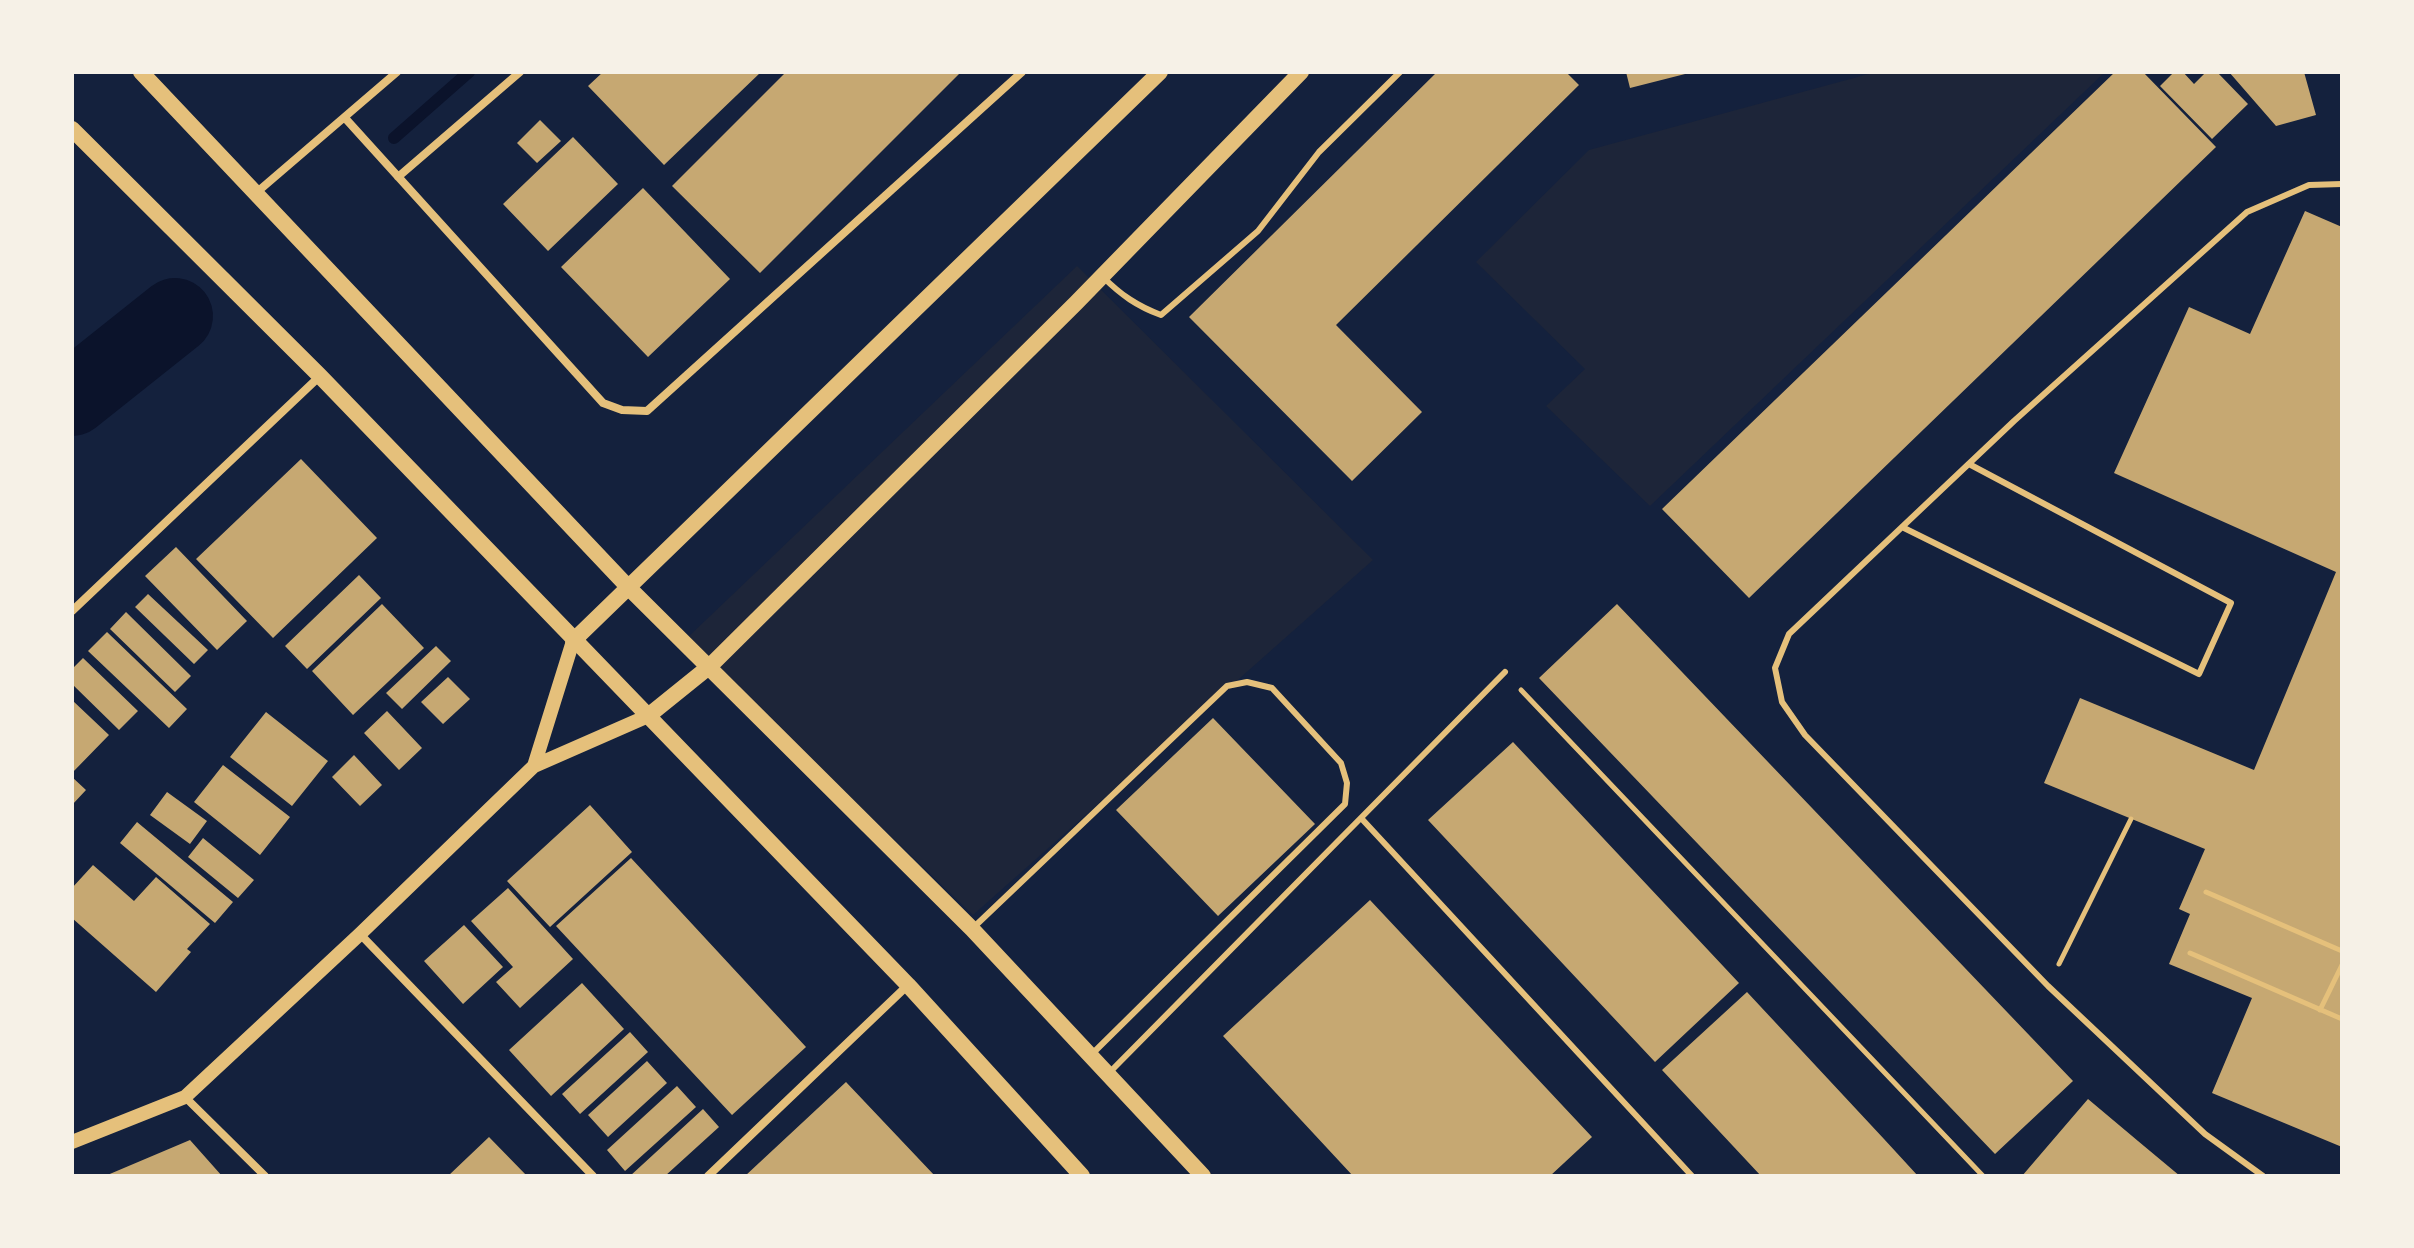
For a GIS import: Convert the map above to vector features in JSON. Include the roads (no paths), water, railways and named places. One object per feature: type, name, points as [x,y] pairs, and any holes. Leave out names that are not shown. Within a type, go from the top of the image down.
[{"type":"main road","points":[[141,72],[629,588],[972,929],[1203,1176]]},
{"type":"main road","points":[[573,641],[1160,72]]},
{"type":"main road","points":[[648,716],[710,666],[1102,277],[1301,72]]},
{"type":"main road","points":[[72,129],[320,376],[908,985],[1082,1176]]},
{"type":"street","points":[[261,198],[397,72]]},
{"type":"street","points":[[398,177],[520,72]]},
{"type":"street","points":[[345,118],[603,403],[622,410],[647,411],[1022,72]]},
{"type":"street","points":[[72,611],[320,376]]},
{"type":"street","points":[[534,766],[573,641]]},
{"type":"street","points":[[72,1142],[185,1097],[534,766],[648,716]]},
{"type":"street","points":[[360,934],[593,1176]]},
{"type":"street","points":[[708,1176],[908,985]]},
{"type":"street","points":[[185,1097],[265,1176]]},
{"type":"lane","points":[[1102,277],[1122,296],[1161,315],[1258,231],[1319,152],[1400,72]]},
{"type":"lane","points":[[2263,1176],[2205,1134],[2048,986],[1805,735],[1782,702],[1775,668],[1789,634],[1969,464],[2247,212],[2309,185],[2342,184]]},
{"type":"lane","points":[[1902,527],[2199,674],[2231,603],[1969,464]]},
{"type":"lane","points":[[1108,1074],[1505,672]]},
{"type":"lane","points":[[972,929],[1227,686],[1247,682],[1272,688],[1341,763],[1347,783],[1345,804],[1090,1056]]},
{"type":"lane","points":[[1361,818],[1692,1176]]},
{"type":"waterway","points":[[394,138],[469,72]]},
{"type":"waterway","points":[[72,398],[175,316]]}]
